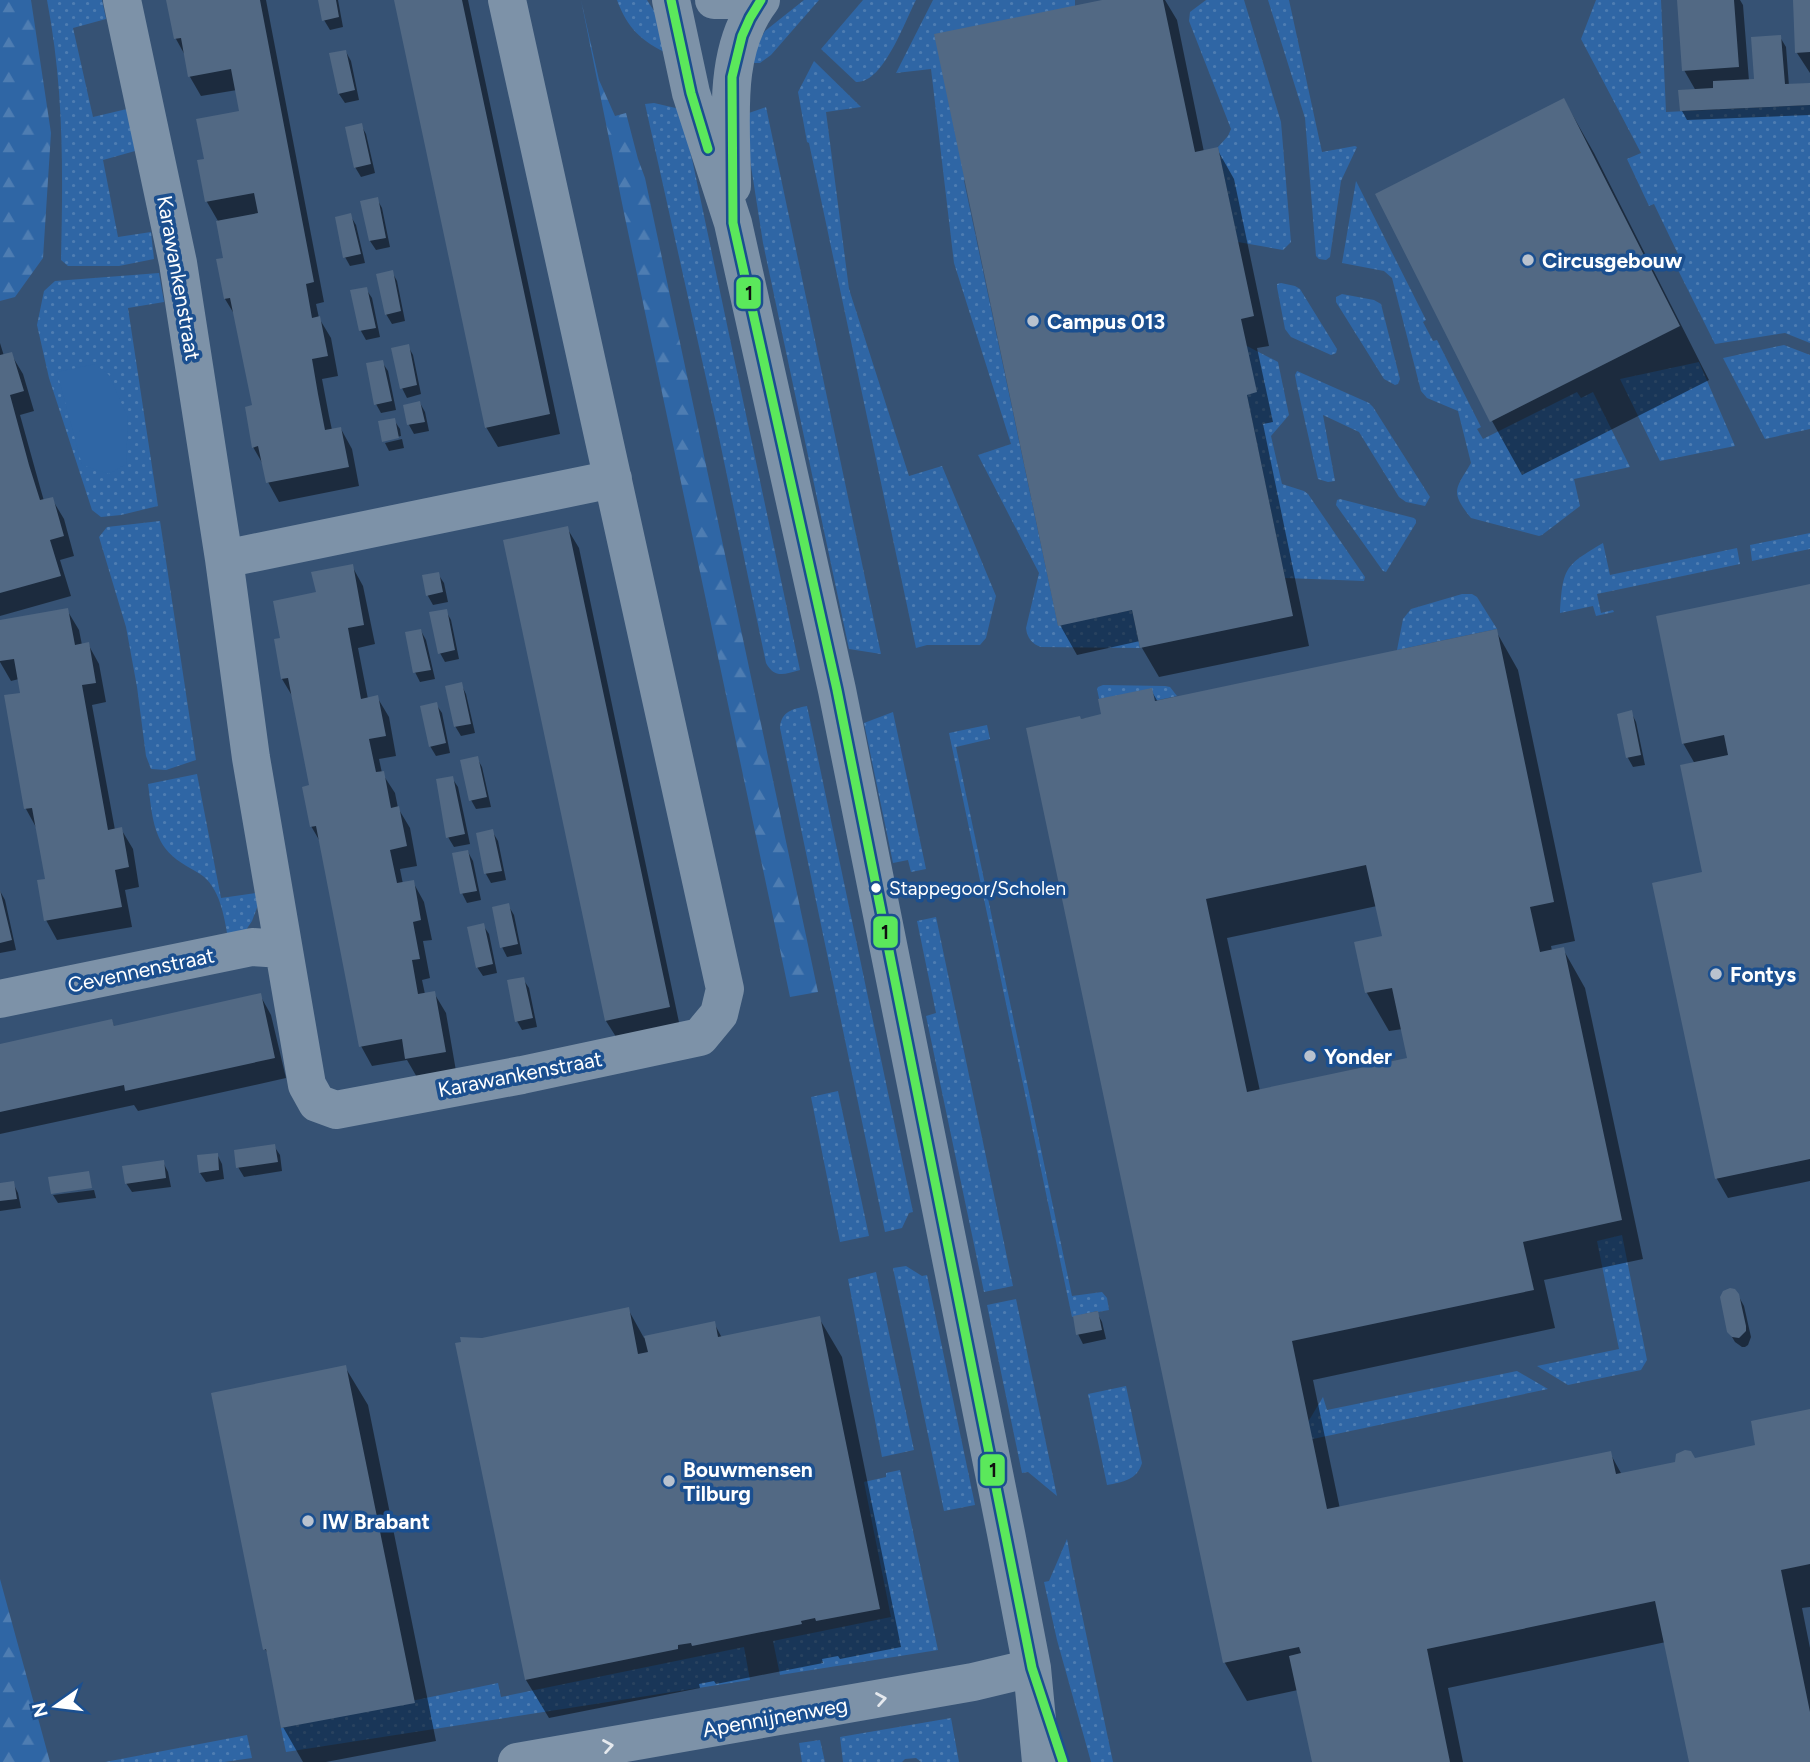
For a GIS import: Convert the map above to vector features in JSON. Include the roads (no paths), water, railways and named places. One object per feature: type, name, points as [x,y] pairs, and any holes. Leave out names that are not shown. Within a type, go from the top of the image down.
[{"type":"street","name":"Karawankenstraat","points":[[122,0],[178,263],[224,559],[251,758],[307,1085],[317,1103],[336,1110],[700,1037],[719,1014],[725,989],[507,0]]},
{"type":"street","points":[[671,0],[694,105],[733,223],[837,690],[1032,1668],[1041,1762]]},
{"type":"street","points":[[714,0],[733,0]]},
{"type":"street","points":[[733,223],[732,77],[745,27],[761,0]]},
{"type":"street","points":[[224,559],[613,479]]},
{"type":"street","name":"Cevennenstraat","points":[[0,999],[252,947],[283,949]]},
{"type":"street","points":[[1032,1668],[1063,1762]]},
{"type":"street","name":"Apennijnenweg","points":[[517,1762],[973,1682],[1032,1668]]},
{"type":"place","name":"Circusgebouw","points":[[1528,260]]},
{"type":"place","name":"Campus 013","points":[[1033,321]]},
{"type":"place","name":"Stappegoor/Scholen","points":[[876,888]]},
{"type":"place","name":"Fontys","points":[[1716,974]]},
{"type":"place","name":"Yonder","points":[[1310,1056]]},
{"type":"place","name":"Bouwmensen Tilburg","points":[[669,1481]]},
{"type":"place","name":"IW Brabant","points":[[308,1521]]}]
